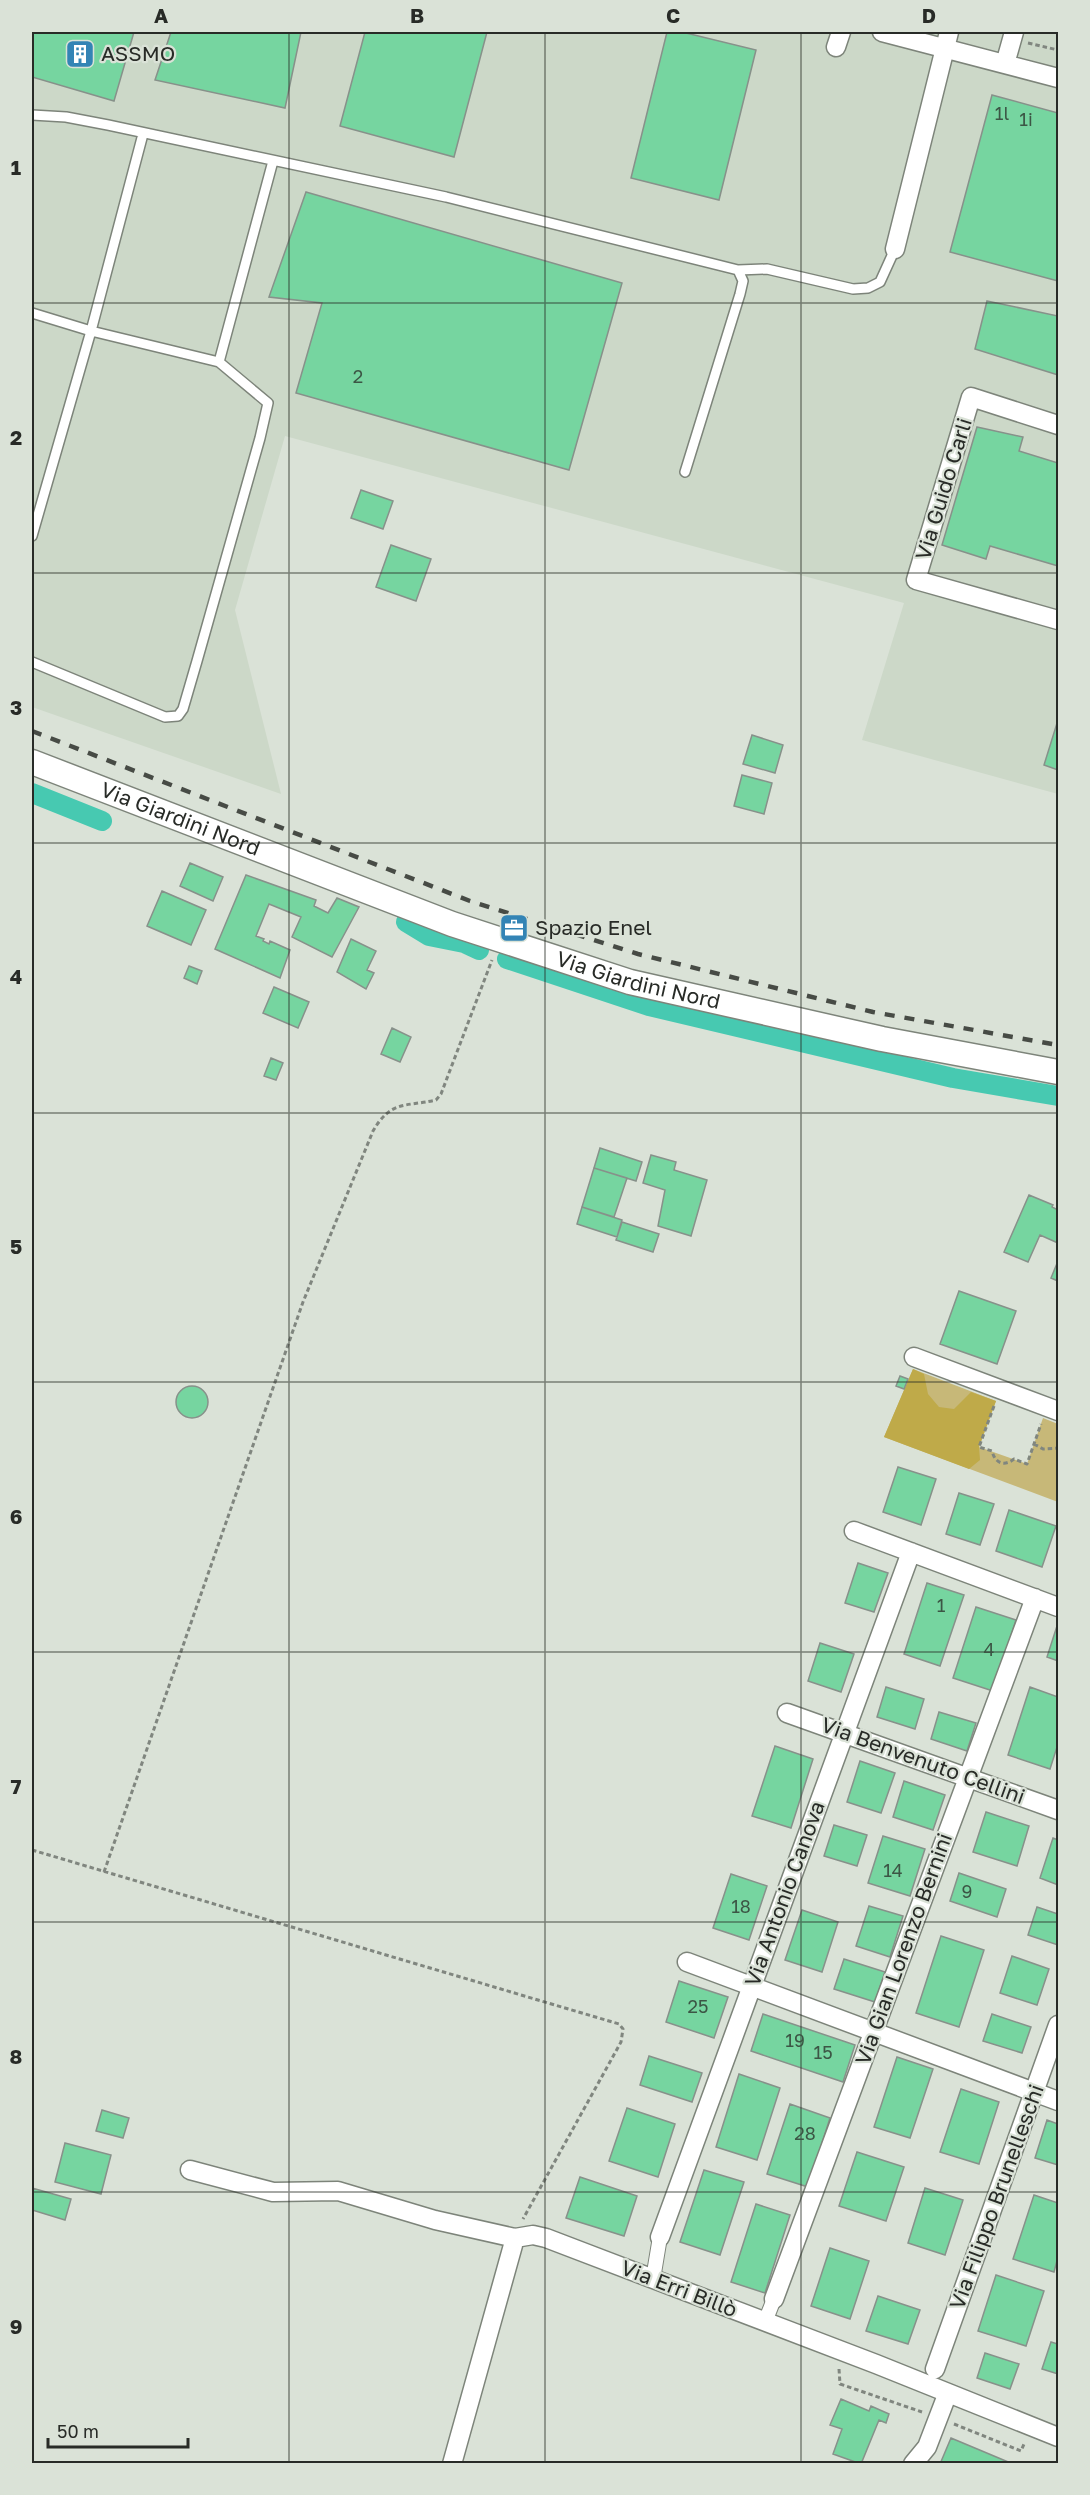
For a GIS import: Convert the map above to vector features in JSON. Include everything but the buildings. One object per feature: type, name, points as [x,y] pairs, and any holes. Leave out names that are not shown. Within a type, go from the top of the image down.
[{"type":"main road","name":"Via Giardini Nord","points":[[32,762],[452,924],[630,982],[882,1039],[1059,1072]]},
{"type":"street","points":[[882,32],[947,40],[1005,64],[1059,78]]},
{"type":"street","points":[[1005,64],[1014,32]]},
{"type":"street","points":[[895,249],[947,40]]},
{"type":"street","name":"Via Guido Carli","points":[[1059,424],[971,397],[916,580],[1059,620]]},
{"type":"street","points":[[914,1358],[1051,1414]]},
{"type":"street","points":[[854,1530],[1059,1607]]},
{"type":"street","name":"Via Antonio Canova","points":[[660,2237],[911,1552]]},
{"type":"street","name":"Via Gian Lorenzo Bernini","points":[[774,2299],[1035,1598]]},
{"type":"street","name":"Via Benvenuto Cellini","points":[[787,1713],[1059,1810]]},
{"type":"street","points":[[687,1962],[1059,2101]]},
{"type":"street","name":"Via Filippo Brunelleschi","points":[[935,2369],[1059,2025]]},
{"type":"street","name":"Via Erri Billò","points":[[190,2170],[273,2192],[338,2191],[435,2220],[520,2237],[546,2238],[876,2364],[947,2395],[1059,2438]]},
{"type":"street","points":[[452,2463],[520,2237]]},
{"type":"street","points":[[653,2279],[660,2237]]},
{"type":"street","points":[[765,2322],[774,2299]]},
{"type":"street","points":[[912,2463],[927,2447],[947,2395]]},
{"type":"lane","points":[[32,115],[66,117],[273,160],[446,197],[738,270],[767,269],[853,289],[867,288],[880,282],[895,249]]},
{"type":"lane","points":[[32,536],[91,331],[143,134]]},
{"type":"lane","points":[[219,362],[273,160]]},
{"type":"lane","points":[[686,472],[740,294],[742,282],[738,270]]},
{"type":"lane","points":[[32,313],[91,331],[219,362],[268,403],[183,709],[178,716],[165,717],[32,662]]},
{"type":"path","points":[[104,1872],[303,1302],[373,1131],[382,1116],[391,1108],[436,1100],[441,1094],[500,939]]},
{"type":"path","points":[[996,1401],[979,1447],[992,1451],[995,1459],[1000,1463],[1008,1463],[1014,1459],[1027,1464],[1034,1444],[1051,1414]]},
{"type":"path","points":[[1034,1444],[1043,1449],[1059,1448]]},
{"type":"path","points":[[32,1850],[619,2024],[623,2029],[621,2042],[523,2217],[523,2232],[520,2237]]},
{"type":"path","points":[[829,2364],[839,2369],[840,2384],[939,2418],[1021,2451],[1025,2441],[1034,2444]]},
{"type":"shaded area","points":[[32,32],[1058,32],[1058,794],[862,740],[904,603],[285,436],[235,610],[281,794],[32,707]]},
{"type":"shaded area","points":[[913,1369],[996,1401],[979,1447],[1027,1464],[1043,1418],[1058,1424],[1058,1502],[884,1437]]},
{"type":"shaded area","points":[[913,1369],[924,1374],[928,1394],[939,1407],[954,1409],[971,1392],[996,1401],[979,1447],[980,1460],[969,1469],[884,1437]]},
{"type":"waterway","points":[[32,793],[102,821]]},
{"type":"waterway","points":[[406,922],[429,936],[464,943],[479,950]]},
{"type":"waterway","points":[[507,959],[649,1006],[953,1078],[1058,1096]]},
{"type":"railway","points":[[32,731],[470,901],[638,954],[873,1012],[1058,1045]]},
{"type":"place","name":"ASSMO","points":[[80,54]]},
{"type":"place","name":"Spazio Enel","points":[[514,928]]}]
